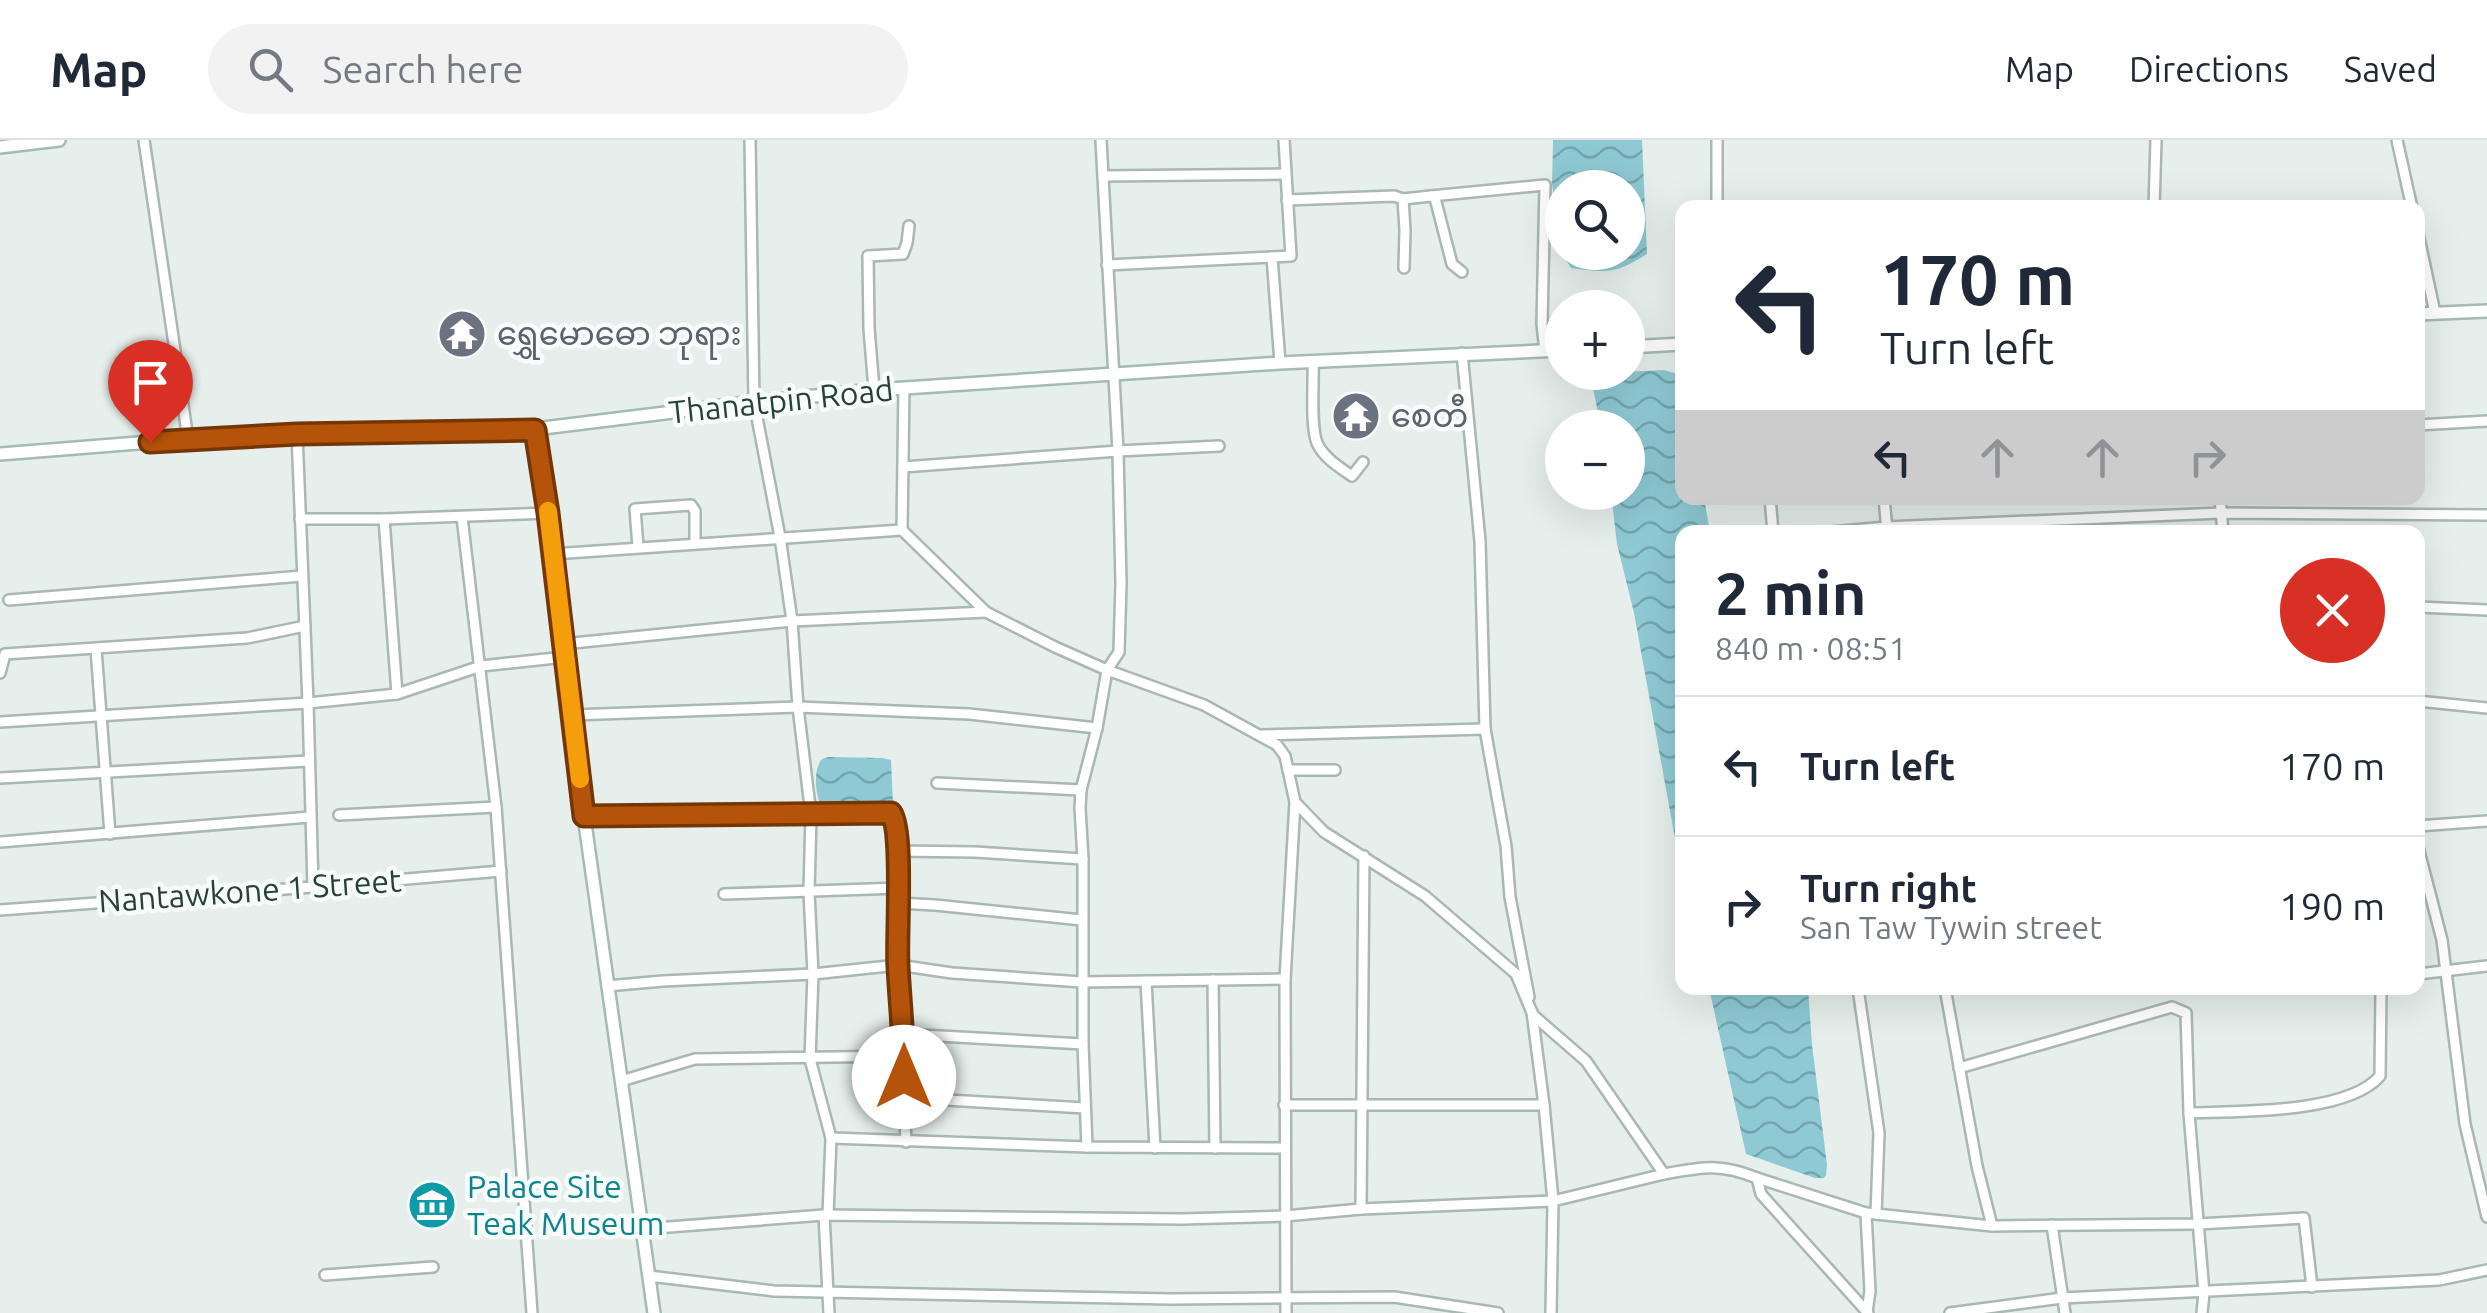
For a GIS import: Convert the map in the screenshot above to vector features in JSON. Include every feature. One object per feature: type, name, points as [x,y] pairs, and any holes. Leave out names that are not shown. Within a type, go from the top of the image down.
[{"type":"main road","points":[[0,146],[59,140]]},
{"type":"main road","points":[[2425,314],[2487,311]]},
{"type":"main road","points":[[1645,346],[1675,344]]},
{"type":"main road","name":"Thanatpin Road","points":[[0,454],[297,434],[535,430],[874,390],[1544,350]]},
{"type":"main road","points":[[535,430],[654,1313]]},
{"type":"street","points":[[144,140],[188,439]]},
{"type":"street","points":[[750,140],[754,402],[792,621],[811,815],[810,1059],[832,1138],[826,1215],[829,1313]]},
{"type":"street","points":[[1088,1146],[1082,1044],[1081,790],[1107,670],[1118,652],[1121,584],[1118,450],[1101,140]]},
{"type":"street","points":[[1106,266],[1292,256],[1284,140]]},
{"type":"street","points":[[1717,140],[1717,200]]},
{"type":"street","points":[[2154,200],[2156,140]]},
{"type":"street","points":[[2397,140],[2410,200]]},
{"type":"street","points":[[1103,176],[1285,174]]},
{"type":"street","points":[[1287,200],[1403,198],[1546,184],[1544,350]]},
{"type":"street","points":[[1431,196],[1435,198],[1452,264],[1462,272]]},
{"type":"street","points":[[1403,198],[1404,268]]},
{"type":"street","points":[[874,390],[868,256],[903,254],[909,226]]},
{"type":"street","points":[[1272,257],[1280,363]]},
{"type":"street","points":[[2425,266],[2435,313]]},
{"type":"street","points":[[1462,354],[1480,540],[1485,729],[1544,1104],[1553,1201],[1551,1313]]},
{"type":"street","points":[[1313,361],[1319,446],[1334,464],[1352,476],[1363,462]]},
{"type":"street","points":[[904,388],[902,530],[986,612],[1107,670],[1204,705],[1282,750],[1295,802],[1285,979],[1286,1313]]},
{"type":"street","points":[[2425,425],[2487,422]]},
{"type":"street","points":[[297,434],[312,887]]},
{"type":"street","points":[[903,467],[1220,446]]},
{"type":"street","points":[[638,546],[635,508],[692,505],[695,543]]},
{"type":"street","points":[[2220,505],[2222,525]]},
{"type":"street","points":[[300,519],[548,513]]},
{"type":"street","points":[[1985,525],[2220,513],[2487,515]]},
{"type":"street","points":[[462,517],[496,806],[532,1313]]},
{"type":"street","points":[[384,519],[397,694]]},
{"type":"street","points":[[553,554],[902,530]]},
{"type":"street","points":[[9,600],[302,576]]},
{"type":"street","points":[[2425,607],[2487,610]]},
{"type":"street","points":[[0,722],[397,694],[480,666],[564,650],[792,621],[986,612]]},
{"type":"street","points":[[0,673],[5,654],[247,638],[305,626]]},
{"type":"street","points":[[96,649],[110,834]]},
{"type":"street","points":[[2425,703],[2487,708]]},
{"type":"street","points":[[572,715],[798,707],[969,714],[1097,728]]},
{"type":"street","points":[[1258,735],[1485,729]]},
{"type":"street","points":[[0,778],[308,761]]},
{"type":"street","points":[[1288,770],[1335,770]]},
{"type":"street","points":[[938,783],[1081,790]]},
{"type":"street","points":[[1295,802],[1324,832],[1425,896],[1513,972],[1533,1015],[1586,1061],[1664,1174]]},
{"type":"street","points":[[339,815],[496,806]]},
{"type":"street","points":[[584,816],[891,813],[896,817],[898,965],[904,1034],[899,1097],[906,1142]]},
{"type":"street","points":[[0,842],[310,817]]},
{"type":"street","points":[[2425,825],[2487,821]]},
{"type":"street","points":[[898,851],[1082,859]]},
{"type":"street","points":[[1361,1210],[1364,856]]},
{"type":"street","name":"Nantawkone 1 Street","points":[[0,910],[501,871]]},
{"type":"street","points":[[2425,874],[2442,940],[2465,1124],[2487,1217]]},
{"type":"street","points":[[724,894],[898,888]]},
{"type":"street","points":[[898,903],[1082,920]]},
{"type":"street","points":[[607,986],[898,965],[1082,982],[1285,979]]},
{"type":"street","points":[[2425,973],[2487,966]]},
{"type":"street","points":[[1213,980],[1215,1148]]},
{"type":"street","points":[[1146,981],[1155,1148]]},
{"type":"street","points":[[1859,995],[1879,1133],[1871,1214],[1868,1312]]},
{"type":"street","points":[[1946,995],[1977,1166],[1992,1226]]},
{"type":"street","points":[[2189,1113],[2332,1102],[2363,1091],[2380,1076],[2381,995]]},
{"type":"street","points":[[1959,1068],[2172,1008],[2186,1013],[2189,1113],[2204,1293],[2202,1313]]},
{"type":"street","points":[[904,1034],[1082,1044]]},
{"type":"street","points":[[621,1081],[695,1059],[904,1056]]},
{"type":"street","points":[[899,1097],[1085,1108]]},
{"type":"street","points":[[1284,1104],[1544,1104]]},
{"type":"street","points":[[832,1138],[1285,1148]]},
{"type":"street","points":[[643,1229],[826,1215],[1182,1219],[1553,1201],[1705,1166],[1734,1169],[1871,1214],[1992,1226],[2198,1224],[2304,1218],[2312,1287]]},
{"type":"street","points":[[1757,1178],[1761,1194],[1868,1312]]},
{"type":"street","points":[[2052,1225],[2064,1313]]},
{"type":"street","points":[[325,1275],[432,1268]]},
{"type":"street","points":[[1950,1313],[2062,1298],[2439,1280],[2487,1270]]},
{"type":"street","points":[[649,1276],[774,1291],[1171,1299],[1394,1297],[1498,1313]]},
{"type":"water","points":[[1553,140],[1642,140],[1643,170],[1552,170]]},
{"type":"water","points":[[1645,371],[1675,373],[1675,505],[1705,505],[1709,525],[1675,525],[1675,838],[1613,510],[1645,510],[1645,410],[1598,410],[1593,390],[1645,390]]},
{"type":"water","points":[[828,757],[891,760],[893,803],[821,805],[816,775],[819,763]]},
{"type":"water","points":[[1711,995],[1808,995],[1826,1175],[1815,1178],[1746,1154]]},
{"type":"slow traffic","points":[[548,511],[580,779]]},
{"type":"place","name":"ရွှေမောဓော ဘုရား","points":[[462,334]]},
{"type":"place","name":"စေတီ","points":[[1356,416]]},
{"type":"place","name":"Palace Site Teak Museum","points":[[432,1205]]},
{"type":"route","points":[[150,442],[297,434],[535,430],[584,816],[891,813],[896,817],[904,1077]]}]
